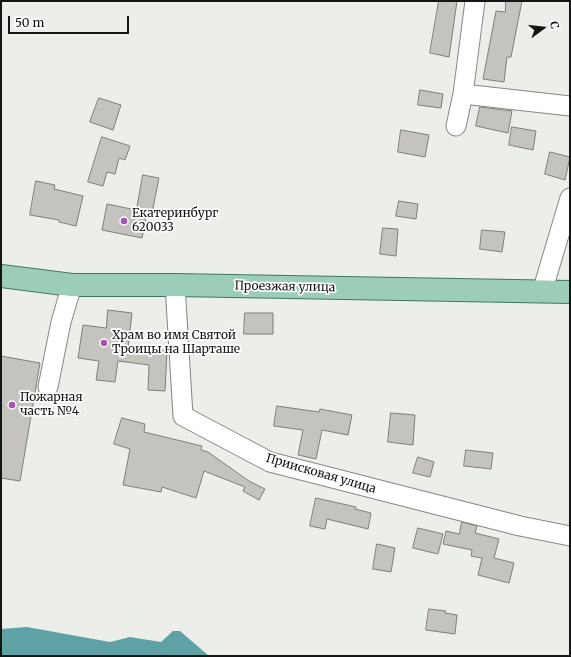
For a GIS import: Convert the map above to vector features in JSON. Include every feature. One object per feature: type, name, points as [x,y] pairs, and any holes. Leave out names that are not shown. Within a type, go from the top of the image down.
[{"type":"main road","name":"Проезжая улица","points":[[1,276],[72,285],[175,285],[570,292]]},
{"type":"street","points":[[456,126],[463,94],[475,1]]},
{"type":"street","points":[[463,94],[570,106]]},
{"type":"street","points":[[542,292],[570,198]]},
{"type":"street","points":[[48,387],[61,322],[72,285]]},
{"type":"street","name":"Приисковая улица","points":[[175,285],[183,416],[270,462],[520,526],[570,536]]},
{"type":"water","points":[[27,627],[110,642],[130,637],[161,642],[173,631],[180,631],[209,656],[1,656],[1,629]]},
{"type":"building","points":[[439,1],[457,1],[449,57],[430,53]]},
{"type":"building","points":[[506,1],[522,1],[511,57],[507,57],[504,82],[483,79],[496,11],[505,12]]},
{"type":"building","points":[[420,90],[443,94],[441,108],[418,105]]},
{"type":"building","points":[[99,98],[121,105],[113,130],[90,122]]},
{"type":"building","points":[[480,107],[512,111],[508,133],[476,126]]},
{"type":"building","points":[[512,127],[536,131],[533,150],[509,145]]},
{"type":"building","points":[[401,130],[429,135],[425,157],[398,152]]},
{"type":"building","points":[[102,137],[130,146],[125,160],[119,158],[115,174],[107,172],[103,186],[88,182]]},
{"type":"building","points":[[550,152],[570,157],[565,180],[545,174]]},
{"type":"building","points":[[143,175],[159,178],[151,218],[146,217],[142,238],[102,230],[107,204],[136,210]]},
{"type":"building","points":[[36,181],[55,185],[54,189],[83,196],[76,226],[59,222],[59,220],[30,215]]},
{"type":"building","points":[[399,201],[418,204],[416,219],[396,216]]},
{"type":"building","points":[[383,228],[398,229],[396,256],[380,254]]},
{"type":"building","points":[[482,230],[505,232],[502,252],[480,249]]},
{"type":"building","name":"Храм во имя Святой Троицы на Шарташе","points":[[108,310],[132,313],[128,349],[167,351],[165,391],[148,390],[149,365],[118,361],[115,382],[96,380],[99,361],[78,358],[83,325],[106,328]]},
{"type":"building","points":[[245,313],[273,313],[273,334],[244,334]]},
{"type":"building","points":[[1,356],[40,363],[20,481],[1,478]]},
{"type":"building","points":[[277,406],[319,412],[320,409],[352,415],[348,435],[322,430],[316,459],[298,455],[303,430],[274,426]]},
{"type":"building","points":[[391,413],[415,415],[413,445],[388,442]]},
{"type":"building","points":[[122,418],[145,424],[144,432],[202,446],[201,450],[208,452],[249,481],[265,489],[259,500],[243,491],[245,487],[204,471],[196,498],[162,487],[161,492],[123,485],[130,449],[114,444]]},
{"type":"building","points":[[466,450],[493,453],[491,469],[464,466]]},
{"type":"building","points":[[418,457],[434,462],[430,477],[413,473]]},
{"type":"building","points":[[316,498],[356,507],[355,509],[371,513],[368,529],[327,519],[325,529],[310,526]]},
{"type":"building","points":[[462,522],[477,526],[475,533],[499,539],[494,558],[514,563],[509,583],[478,575],[482,558],[471,556],[472,550],[443,544],[446,531],[459,534]]},
{"type":"building","points":[[418,528],[443,534],[438,554],[413,548]]},
{"type":"building","points":[[377,544],[395,548],[391,572],[373,569]]},
{"type":"building","points":[[429,609],[446,611],[445,613],[457,615],[455,634],[426,630]]},
{"type":"place","name":"Екатеринбург 620033","points":[[124,221]]},
{"type":"place","name":"Храм во имя Святой Троицы на Шарташе","points":[[104,343]]},
{"type":"place","name":"Пожарная часть №4","points":[[12,405]]}]
